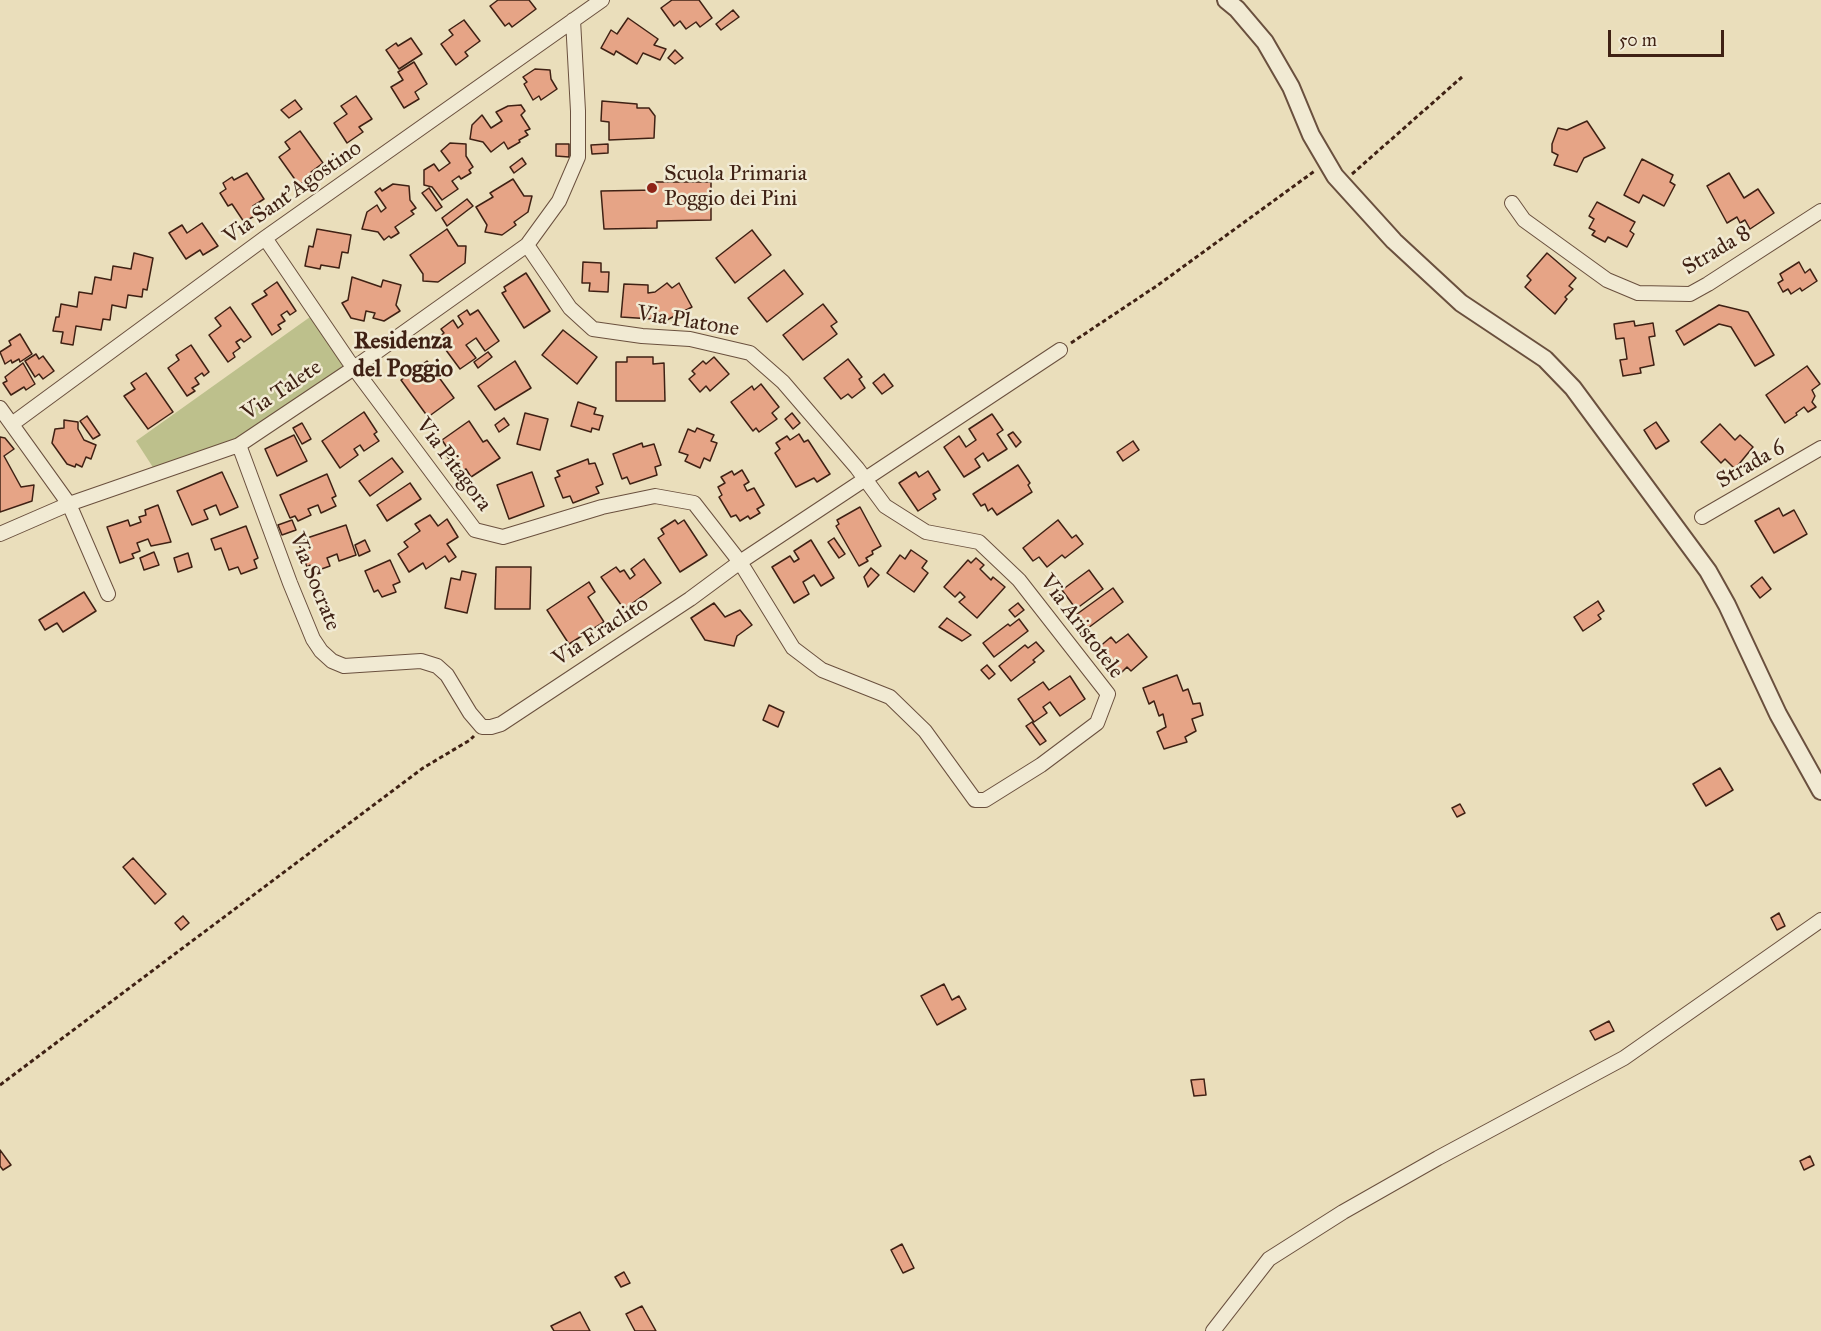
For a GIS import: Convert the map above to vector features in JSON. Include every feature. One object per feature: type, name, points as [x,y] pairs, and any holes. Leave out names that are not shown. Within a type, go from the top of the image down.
[{"type":"street","name":"Via Sant'Agostino","points":[[12,424],[265,238],[602,0]]},
{"type":"street","points":[[1226,0],[1237,9],[1265,42],[1291,87],[1311,135],[1342,183],[1394,241],[1461,303],[1545,359],[1573,388],[1708,571],[1727,605],[1778,714],[1821,791]]},
{"type":"street","name":"Via Talete","points":[[0,534],[69,504],[239,445],[354,368],[527,245],[559,201],[578,157],[573,20]]},
{"type":"street","name":"Strada 8","points":[[1512,203],[1524,220],[1607,280],[1638,293],[1690,294],[1821,211]]},
{"type":"street","name":"Via Pitagora","points":[[265,238],[354,368],[475,530],[503,537],[602,507],[655,496],[694,503],[740,562]]},
{"type":"street","name":"Via Platone","points":[[527,245],[570,308],[593,329],[642,336],[690,339],[750,353],[783,382],[865,479]]},
{"type":"street","name":"Via Eraclito","points":[[482,727],[501,724],[1060,350]]},
{"type":"street","points":[[0,408],[69,504],[108,594]]},
{"type":"street","name":"Via Socrate","points":[[239,445],[290,583],[313,639],[321,651],[333,661],[344,666],[421,661],[437,666],[447,675],[470,713],[482,727]]},
{"type":"street","name":"Strada 6","points":[[1702,517],[1821,448]]},
{"type":"street","name":"Via Aristotele","points":[[740,562],[793,648],[822,670],[890,696],[925,731],[975,800],[985,800],[1041,765],[1097,723],[1108,694],[1019,580],[979,542],[926,532],[885,506],[865,479]]},
{"type":"street","points":[[1213,1331],[1269,1258],[1362,1201],[1624,1058],[1821,920]]},
{"type":"path","points":[[1342,183],[1462,77]]},
{"type":"path","points":[[1060,350],[1158,285],[1327,162]]},
{"type":"path","points":[[0,1084],[423,768],[470,740],[482,727]]},
{"type":"green space","points":[[310,317],[348,366],[232,443],[154,469],[136,441]]},
{"type":"building","points":[[498,0],[529,0],[536,9],[512,27],[509,23],[505,26],[490,6]]},
{"type":"building","points":[[672,0],[699,0],[712,18],[700,27],[696,22],[686,29],[680,21],[674,26],[661,8]]},
{"type":"building","points":[[733,10],[739,17],[721,30],[716,24]]},
{"type":"building","points":[[628,18],[658,39],[654,45],[666,49],[660,60],[643,53],[637,64],[616,51],[614,55],[601,48],[611,30],[617,34]]},
{"type":"building","points":[[464,20],[480,41],[465,52],[468,56],[456,65],[441,44],[453,35],[449,30]]},
{"type":"building","points":[[411,38],[422,54],[399,69],[386,50],[396,43],[398,46]]},
{"type":"building","points":[[675,50],[683,58],[675,64],[668,58]]},
{"type":"building","points":[[414,62],[427,84],[415,92],[419,99],[404,108],[391,87],[403,80],[398,72]]},
{"type":"building","points":[[535,69],[550,70],[551,79],[557,89],[541,100],[539,96],[533,100],[524,84],[527,82],[523,77]]},
{"type":"building","points":[[356,96],[372,119],[359,127],[363,132],[347,143],[334,123],[347,114],[341,106]]},
{"type":"building","points":[[295,100],[302,109],[289,118],[281,110]]},
{"type":"building","points":[[602,101],[637,104],[637,108],[649,108],[655,116],[654,138],[609,140],[609,122],[601,121]]},
{"type":"building","points":[[521,105],[525,111],[521,115],[530,129],[525,131],[528,135],[519,140],[520,142],[508,149],[504,142],[491,152],[483,142],[470,139],[472,125],[482,115],[491,128],[502,121],[496,112],[508,106]]},
{"type":"building","points":[[1587,121],[1605,148],[1584,158],[1577,172],[1554,165],[1558,155],[1552,152],[1552,144],[1558,128],[1567,130]]},
{"type":"building","points":[[300,131],[323,163],[311,172],[313,175],[299,185],[279,157],[290,149],[285,142]]},
{"type":"building","points":[[450,143],[466,144],[466,156],[473,167],[469,170],[471,173],[461,179],[459,176],[452,181],[458,189],[442,200],[432,187],[424,185],[424,170],[434,164],[439,171],[450,163],[441,151]]},
{"type":"building","points":[[556,144],[569,144],[569,157],[556,156]]},
{"type":"building","points":[[608,144],[608,153],[592,154],[591,145]]},
{"type":"building","points":[[522,158],[526,164],[514,173],[510,167]]},
{"type":"building","points":[[1642,159],[1673,175],[1670,182],[1675,185],[1664,206],[1643,195],[1639,203],[1624,195]]},
{"type":"building","points":[[247,173],[264,199],[253,206],[258,214],[244,222],[232,204],[228,206],[220,193],[226,189],[223,183],[232,177],[234,180]]},
{"type":"building","points":[[1729,173],[1744,198],[1758,189],[1774,213],[1750,229],[1745,220],[1740,223],[1737,217],[1727,223],[1707,186]]},
{"type":"building","points":[[513,179],[524,196],[532,196],[528,212],[502,235],[485,232],[487,225],[476,207],[493,197],[490,193]]},
{"type":"building","points":[[656,182],[711,182],[711,220],[657,221],[657,228],[604,229],[601,191],[656,190]]},
{"type":"building","points":[[393,184],[409,186],[410,200],[416,208],[411,211],[414,214],[395,227],[399,233],[384,240],[378,232],[362,229],[367,212],[377,205],[381,212],[386,208],[375,192],[380,188],[382,191]]},
{"type":"building","points":[[429,188],[442,207],[436,211],[422,193]]},
{"type":"building","points":[[467,199],[473,206],[447,226],[442,218]]},
{"type":"building","points":[[1597,202],[1635,222],[1630,231],[1634,234],[1627,247],[1608,237],[1605,242],[1592,235],[1595,231],[1589,228],[1594,219],[1589,216]]},
{"type":"building","points":[[202,223],[218,246],[203,255],[200,250],[186,259],[169,233],[182,225],[187,233]]},
{"type":"building","points":[[317,229],[351,235],[348,253],[342,252],[339,268],[321,265],[320,269],[305,266],[309,246],[313,247]]},
{"type":"building","points":[[447,229],[458,246],[466,246],[465,263],[438,282],[423,281],[423,274],[410,255]]},
{"type":"building","points":[[752,230],[771,255],[735,283],[716,258]]},
{"type":"building","points":[[134,253],[153,258],[147,290],[143,289],[142,297],[128,295],[126,308],[112,305],[110,320],[103,319],[101,330],[76,326],[73,345],[61,343],[63,332],[53,331],[61,304],[77,307],[79,292],[92,294],[95,277],[111,280],[113,266],[131,269]]},
{"type":"building","points":[[1547,253],[1576,278],[1569,286],[1573,289],[1565,297],[1567,299],[1555,314],[1525,287],[1531,280],[1527,276]]},
{"type":"building","points":[[583,262],[601,263],[601,272],[609,272],[608,292],[589,291],[590,283],[582,283]]},
{"type":"building","points":[[1799,262],[1805,273],[1810,269],[1817,281],[1802,291],[1800,288],[1791,294],[1788,289],[1783,292],[1778,283],[1783,280],[1780,274]]},
{"type":"building","points":[[784,270],[803,294],[767,322],[748,298]]},
{"type":"building","points":[[526,273],[550,311],[524,328],[502,293],[506,291],[504,287]]},
{"type":"building","points":[[352,277],[381,287],[383,280],[401,285],[396,305],[400,311],[384,321],[373,318],[375,313],[366,311],[364,321],[351,318],[342,303],[348,300]]},
{"type":"building","points":[[277,282],[296,311],[290,315],[287,311],[281,315],[285,321],[278,325],[281,329],[272,335],[252,304],[267,295],[264,291]]},
{"type":"building","points":[[667,283],[672,288],[679,283],[692,307],[667,320],[621,317],[624,284],[648,285],[648,293],[655,292]]},
{"type":"building","points":[[823,304],[837,322],[831,326],[837,334],[803,360],[783,335]]},
{"type":"building","points":[[1719,305],[1748,312],[1774,355],[1755,366],[1731,327],[1719,324],[1684,345],[1676,331]]},
{"type":"building","points":[[230,307],[251,337],[244,342],[241,339],[236,342],[240,348],[233,353],[235,357],[228,362],[209,335],[221,326],[215,318]]},
{"type":"building","points":[[467,310],[470,315],[478,310],[499,341],[485,351],[476,338],[466,345],[476,358],[460,369],[437,338],[444,333],[441,329],[453,320],[458,328],[463,324],[458,316]]},
{"type":"building","points":[[1634,321],[1635,326],[1653,323],[1655,336],[1649,337],[1654,365],[1640,368],[1641,373],[1623,376],[1620,360],[1627,359],[1624,338],[1616,339],[1614,324]]},
{"type":"building","points":[[563,330],[597,357],[577,384],[542,355]]},
{"type":"building","points":[[20,334],[32,354],[20,362],[19,359],[12,363],[11,360],[5,364],[0,352],[11,345],[9,341]]},
{"type":"building","points":[[191,345],[209,372],[204,376],[202,373],[195,378],[199,384],[192,388],[195,391],[187,396],[168,368],[179,360],[176,355]]},
{"type":"building","points":[[488,352],[492,357],[478,368],[474,362]]},
{"type":"building","points":[[36,354],[39,359],[43,356],[54,371],[43,379],[39,374],[35,377],[25,361]]},
{"type":"building","points":[[627,357],[653,357],[653,364],[664,363],[665,401],[616,401],[616,362],[627,362]]},
{"type":"building","points":[[714,357],[729,374],[710,391],[706,386],[700,392],[689,379],[695,374],[692,371],[703,361],[706,364]]},
{"type":"building","points":[[848,359],[862,377],[859,379],[865,388],[852,398],[848,394],[841,399],[824,378]]},
{"type":"building","points":[[427,361],[454,398],[428,417],[401,380]]},
{"type":"building","points":[[515,361],[531,388],[495,410],[478,386]]},
{"type":"building","points":[[23,363],[35,384],[26,390],[24,387],[11,395],[3,383],[7,381],[5,377]]},
{"type":"building","points":[[1807,366],[1820,384],[1812,390],[1815,396],[1812,402],[1816,407],[1808,412],[1804,407],[1785,423],[1766,395]]},
{"type":"building","points":[[146,373],[173,412],[148,429],[124,396],[135,389],[131,383]]},
{"type":"building","points":[[884,374],[893,386],[882,394],[873,383]]},
{"type":"building","points":[[761,384],[779,407],[772,413],[777,419],[759,432],[756,428],[753,431],[731,402],[752,386],[754,390]]},
{"type":"building","points":[[578,402],[596,408],[594,414],[603,416],[599,430],[592,428],[591,432],[571,426]]},
{"type":"building","points":[[364,412],[377,432],[374,434],[379,441],[364,451],[360,445],[354,449],[358,455],[340,468],[322,441]]},
{"type":"building","points":[[525,413],[548,419],[540,450],[517,444]]},
{"type":"building","points":[[792,413],[800,423],[793,429],[785,419]]},
{"type":"building","points":[[992,414],[1003,430],[997,434],[1007,449],[988,461],[983,453],[975,459],[980,467],[964,477],[944,447],[959,436],[966,447],[976,440],[969,429]]},
{"type":"building","points":[[87,416],[100,435],[93,439],[80,421]]},
{"type":"building","points":[[504,418],[509,425],[499,432],[495,425]]},
{"type":"building","points":[[64,420],[78,422],[78,429],[84,440],[96,445],[91,459],[86,457],[82,467],[67,464],[52,443],[55,429],[64,428]]},
{"type":"building","points":[[469,421],[483,442],[487,440],[500,458],[471,477],[466,469],[459,473],[444,452],[448,449],[442,440]]},
{"type":"building","points":[[1656,422],[1669,441],[1656,449],[1644,430]]},
{"type":"building","points":[[302,423],[311,439],[302,444],[293,428]]},
{"type":"building","points":[[1720,424],[1735,440],[1740,435],[1753,447],[1735,469],[1725,459],[1721,463],[1701,442]]},
{"type":"building","points":[[697,428],[714,435],[711,441],[717,443],[710,461],[704,458],[700,468],[685,461],[688,455],[679,452],[688,429],[695,432]]},
{"type":"building","points":[[1013,432],[1021,442],[1016,447],[1008,435]]},
{"type":"building","points":[[799,434],[804,442],[808,440],[830,474],[817,482],[814,478],[796,487],[775,453],[780,449],[776,443],[787,436],[790,440]]},
{"type":"building","points":[[294,435],[307,461],[277,476],[265,449]]},
{"type":"building","points":[[0,437],[5,438],[14,449],[4,456],[21,487],[34,485],[32,501],[0,512]]},
{"type":"building","points":[[1133,441],[1139,450],[1123,461],[1117,452]]},
{"type":"building","points":[[642,443],[643,447],[654,444],[661,465],[655,467],[657,475],[630,484],[627,477],[622,479],[613,454]]},
{"type":"building","points":[[392,458],[403,472],[370,496],[359,481]]},
{"type":"building","points":[[588,459],[589,464],[595,463],[603,484],[596,487],[599,493],[573,503],[570,496],[563,498],[555,478],[560,476],[557,471]]},
{"type":"building","points":[[1018,465],[1030,483],[1028,485],[1032,492],[997,515],[992,508],[988,511],[985,504],[981,506],[973,494]]},
{"type":"building","points":[[742,470],[749,482],[744,485],[747,491],[754,488],[764,505],[757,509],[760,513],[750,519],[748,516],[740,521],[736,515],[731,517],[719,497],[722,495],[718,487],[725,483],[721,477],[732,471],[734,475]]},
{"type":"building","points":[[928,471],[940,490],[933,494],[936,499],[918,511],[899,483],[916,472],[919,477]]},
{"type":"building","points":[[222,472],[238,507],[220,515],[216,505],[204,510],[208,519],[192,525],[177,491]]},
{"type":"building","points":[[532,472],[544,506],[509,519],[497,485]]},
{"type":"building","points":[[327,474],[336,496],[332,498],[336,506],[321,513],[318,505],[308,509],[311,515],[298,521],[295,516],[290,518],[280,495]]},
{"type":"building","points":[[410,483],[421,499],[387,521],[377,505]]},
{"type":"building","points":[[158,505],[171,542],[151,546],[148,539],[137,543],[140,551],[132,554],[134,558],[120,563],[107,527],[128,520],[130,526],[141,522],[139,517],[146,515],[145,510]]},
{"type":"building","points":[[860,507],[881,546],[872,551],[873,554],[866,558],[868,561],[859,566],[836,526],[839,524],[837,520]]},
{"type":"building","points":[[1779,508],[1783,516],[1794,510],[1807,534],[1774,553],[1755,521]]},
{"type":"building","points":[[430,515],[438,526],[447,519],[458,537],[447,544],[456,557],[449,562],[445,556],[426,569],[423,563],[409,572],[398,554],[408,547],[404,542],[420,531],[415,524]]},
{"type":"building","points":[[292,520],[296,530],[282,535],[278,525]]},
{"type":"building","points":[[675,520],[678,524],[684,520],[707,555],[680,572],[658,538],[664,534],[661,529]]},
{"type":"building","points":[[1058,520],[1072,538],[1076,535],[1083,544],[1065,558],[1062,555],[1047,567],[1039,557],[1033,561],[1023,548]]},
{"type":"building","points":[[346,525],[356,555],[339,561],[337,554],[327,558],[330,566],[313,572],[310,565],[307,567],[298,541]]},
{"type":"building","points":[[246,526],[258,558],[254,560],[257,568],[241,574],[238,567],[229,570],[221,548],[215,550],[211,539]]},
{"type":"building","points":[[834,538],[845,554],[839,558],[828,542]]},
{"type":"building","points":[[365,540],[370,551],[359,556],[355,545]]},
{"type":"building","points":[[811,540],[834,578],[821,586],[814,575],[803,582],[809,594],[794,603],[772,567],[790,556],[794,562],[799,559],[794,551]]},
{"type":"building","points":[[911,550],[927,561],[922,568],[928,573],[914,592],[887,573],[900,555],[905,559]]},
{"type":"building","points":[[154,552],[159,565],[144,570],[140,558]]},
{"type":"building","points":[[188,553],[192,567],[178,572],[174,558]]},
{"type":"building","points":[[976,558],[984,565],[980,569],[991,580],[993,577],[1005,587],[977,618],[959,602],[965,597],[960,592],[955,597],[944,587],[968,560],[971,563]]},
{"type":"building","points":[[644,559],[661,583],[624,609],[601,577],[616,567],[620,572],[624,570],[630,579],[635,575],[631,569]]},
{"type":"building","points":[[390,560],[400,582],[393,585],[396,592],[382,597],[378,590],[374,592],[365,571]]},
{"type":"building","points":[[496,567],[531,567],[530,609],[495,609]]},
{"type":"building","points":[[871,568],[879,575],[868,587],[864,577]]},
{"type":"building","points":[[1089,570],[1103,589],[1076,609],[1062,590]]},
{"type":"building","points":[[462,571],[476,574],[467,613],[445,608],[451,578],[460,580]]},
{"type":"building","points":[[1762,577],[1771,589],[1760,598],[1751,586]]},
{"type":"building","points":[[589,582],[595,592],[588,597],[604,622],[569,644],[547,610]]},
{"type":"building","points":[[1113,588],[1123,602],[1088,628],[1077,614]]},
{"type":"building","points":[[84,592],[96,611],[63,632],[57,623],[45,630],[39,620]]},
{"type":"building","points":[[1598,601],[1604,611],[1598,615],[1601,619],[1583,631],[1574,617]]},
{"type":"building","points":[[714,603],[725,617],[740,610],[752,625],[737,636],[734,646],[705,640],[691,618]]},
{"type":"building","points":[[1018,603],[1024,610],[1015,617],[1009,610]]},
{"type":"building","points":[[947,618],[971,635],[962,641],[939,627]]},
{"type":"building","points":[[1019,619],[1028,631],[994,657],[983,643],[1008,624],[1010,626]]},
{"type":"building","points":[[1128,634],[1147,657],[1131,671],[1127,667],[1120,674],[1098,648],[1111,637],[1116,643]]},
{"type":"building","points":[[1036,642],[1044,651],[1033,660],[1035,662],[1011,681],[999,666],[1025,645],[1028,648]]},
{"type":"building","points":[[987,665],[995,674],[989,679],[981,670]]},
{"type":"building","points":[[1177,675],[1183,691],[1188,689],[1193,704],[1200,703],[1203,715],[1192,719],[1196,731],[1185,737],[1187,742],[1164,749],[1157,732],[1166,727],[1163,714],[1159,716],[1154,701],[1149,704],[1143,688]]},
{"type":"building","points":[[1070,676],[1085,699],[1060,716],[1050,702],[1043,707],[1047,713],[1034,722],[1018,699],[1043,682],[1049,690]]},
{"type":"building","points":[[769,705],[784,712],[778,727],[763,720]]},
{"type":"building","points":[[1032,722],[1046,741],[1040,745],[1026,726]]},
{"type":"building","points":[[1720,768],[1733,790],[1706,806],[1693,784]]},
{"type":"building","points":[[1460,804],[1465,813],[1457,817],[1452,808]]},
{"type":"building","points":[[133,858],[166,894],[155,904],[123,867]]},
{"type":"building","points":[[1779,913],[1785,926],[1777,930],[1771,918]]},
{"type":"building","points":[[183,916],[189,923],[181,930],[175,923]]},
{"type":"building","points":[[944,984],[952,1000],[959,996],[966,1009],[937,1025],[921,996]]},
{"type":"building","points":[[1609,1021],[1614,1031],[1595,1040],[1590,1031]]},
{"type":"building","points":[[1204,1079],[1206,1095],[1194,1096],[1191,1080]]},
{"type":"building","points":[[0,1150],[11,1165],[3,1170],[0,1166]]},
{"type":"building","points":[[1810,1156],[1814,1165],[1804,1170],[1800,1161]]},
{"type":"building","points":[[902,1244],[914,1268],[903,1273],[891,1250]]},
{"type":"building","points":[[624,1272],[630,1283],[621,1287],[615,1277]]},
{"type":"building","points":[[642,1306],[656,1331],[635,1331],[626,1314]]},
{"type":"building","points":[[580,1312],[590,1331],[554,1331],[551,1326]]},
{"type":"place","name":"Scuola Primaria Poggio dei Pini","points":[[652,188]]},
{"type":"district","name":"Residenza del Poggio","points":[[403,356]]}]
